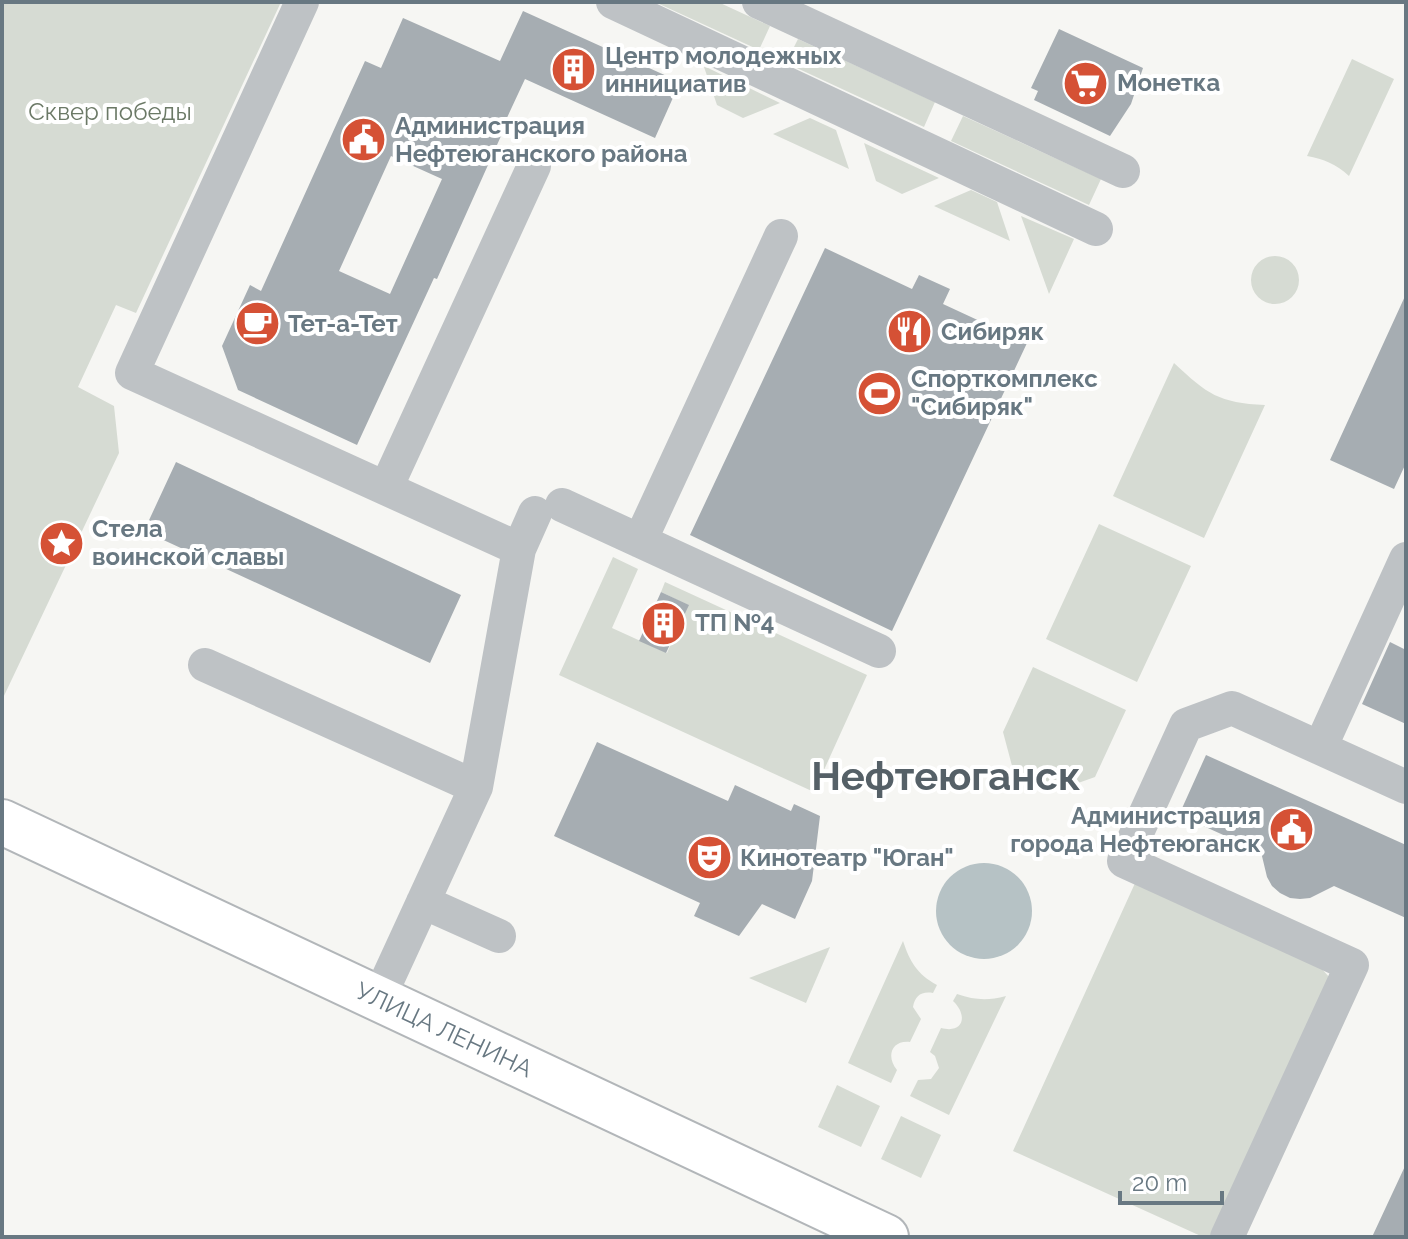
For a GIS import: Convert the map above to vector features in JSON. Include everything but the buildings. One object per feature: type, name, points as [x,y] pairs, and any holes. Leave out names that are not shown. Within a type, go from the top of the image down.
[{"type":"main road","name":"УЛИЦА ЛЕНИНА","points":[[2,822],[872,1234]]},
{"type":"street","points":[[302,2],[132,373],[519,549]]},
{"type":"street","points":[[613,2],[1096,229]]},
{"type":"street","points":[[759,2],[1123,171]]},
{"type":"street","points":[[386,488],[534,166]]},
{"type":"street","points":[[640,541],[781,236]]},
{"type":"street","points":[[378,1000],[476,787],[519,549],[549,509],[640,541],[879,651]]},
{"type":"street","points":[[1320,748],[1406,559]]},
{"type":"street","points":[[205,665],[476,787]]},
{"type":"street","points":[[1227,1237],[1352,965],[1124,861],[1186,725],[1232,708],[1406,787]]},
{"type":"street","points":[[423,902],[499,936]]},
{"type":"green space","name":"Сквер победы","points":[[2,2],[281,2],[136,313],[116,305],[78,387],[114,406],[119,453],[3,698]]},
{"type":"green space","points":[[655,2],[718,2],[770,26],[759,50]]},
{"type":"green space","points":[[798,39],[935,102],[924,127],[786,63]]},
{"type":"green space","points":[[1352,59],[1394,79],[1349,176],[1330,163],[1307,156]]},
{"type":"green space","points":[[704,66],[780,103],[743,118],[717,105]]},
{"type":"green space","points":[[963,116],[1101,179],[1089,205],[951,141]]},
{"type":"green space","points":[[810,118],[836,130],[849,169],[773,134]]},
{"type":"green space","points":[[864,143],[939,178],[902,194],[876,181]]},
{"type":"green space","points":[[971,190],[997,202],[1010,241],[934,206]]},
{"type":"green space","points":[[1021,216],[1074,239],[1049,294]]},
{"type":"green space","points":[[1275,256],[1292,263],[1299,280],[1292,297],[1275,304],[1258,297],[1251,280],[1258,263]]},
{"type":"green space","points":[[1174,363],[1215,395],[1236,402],[1265,405],[1204,538],[1113,496]]},
{"type":"green space","points":[[1099,524],[1191,566],[1137,682],[1046,639]]},
{"type":"green space","points":[[613,557],[638,569],[612,628],[667,653],[688,605],[661,592],[665,582],[867,675],[814,792],[559,675]]},
{"type":"green space","points":[[1033,667],[1126,710],[1095,777],[1050,793],[1015,777],[1003,732]]},
{"type":"green space","points":[[1136,881],[1321,968],[1330,978],[1220,1237],[1203,1237],[1013,1151]]},
{"type":"green space","points":[[903,941],[915,967],[937,985],[933,993],[919,995],[915,1000],[913,1007],[921,1019],[910,1042],[898,1044],[892,1050],[892,1060],[897,1070],[891,1083],[848,1063]]},
{"type":"green space","points":[[830,947],[806,1003],[749,978]]},
{"type":"green space","points":[[957,994],[981,999],[1006,996],[949,1115],[910,1096],[918,1080],[931,1079],[939,1068],[930,1052],[941,1028],[955,1028],[961,1022],[961,1012],[953,1001]]},
{"type":"green space","points":[[837,1085],[880,1106],[861,1147],[818,1127]]},
{"type":"green space","points":[[901,1116],[941,1135],[921,1178],[881,1159]]},
{"type":"shaded area","points":[[984,863],[1002,867],[1018,877],[1028,893],[1032,911],[1028,929],[1018,945],[1002,955],[984,959],[966,955],[950,945],[940,929],[936,911],[940,893],[950,877],[966,867]]},
{"type":"place","name":"Центр молодежных иннициатив","points":[[574,70]]},
{"type":"place","name":"Монетка","points":[[1086,83]]},
{"type":"place","name":"Администрация Нефтеюганского района","points":[[364,140]]},
{"type":"place","name":"Тет-а-Тет","points":[[257,324]]},
{"type":"place","name":"Сибиряк","points":[[910,332]]},
{"type":"place","name":"Спорткомплекс \"Сибиряк\"","points":[[880,393]]},
{"type":"place","name":"Стела воинской славы","points":[[61,543]]},
{"type":"place","name":"ТП №4","points":[[664,623]]},
{"type":"place","name":"Администрация города Нефтеюганск","points":[[1292,830]]},
{"type":"place","name":"Кинотеатр \"Юган\"","points":[[709,858]]},
{"type":"district","name":"Нефтеюганск","points":[[946,776]]}]
